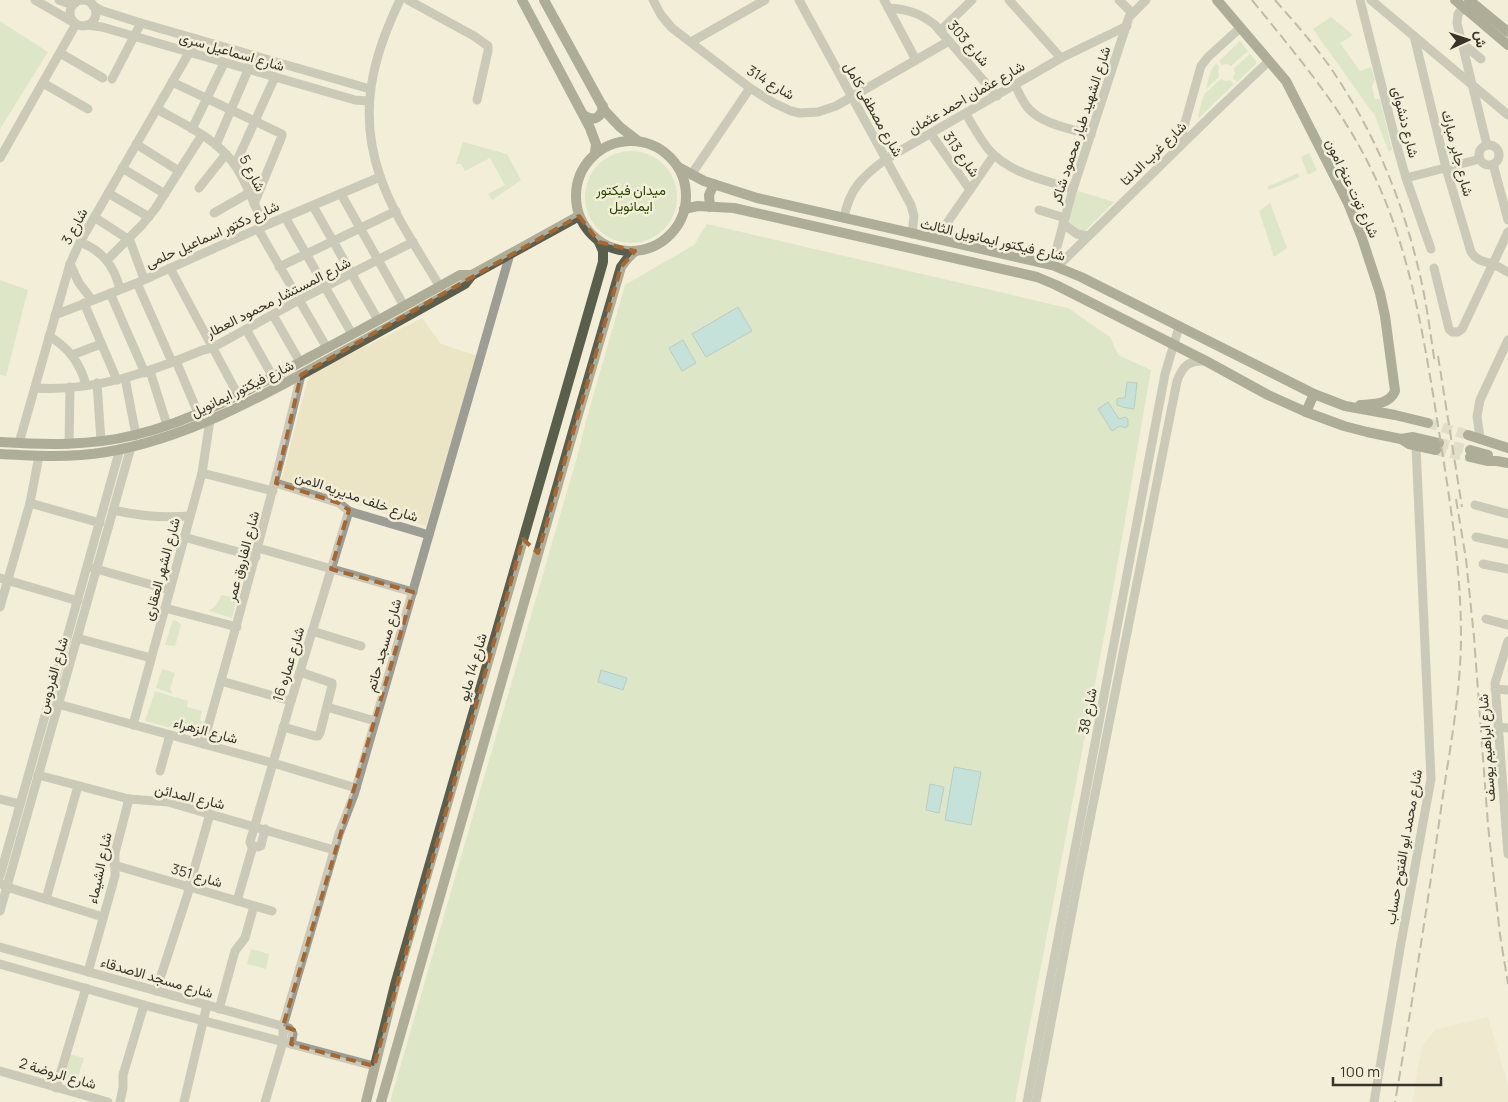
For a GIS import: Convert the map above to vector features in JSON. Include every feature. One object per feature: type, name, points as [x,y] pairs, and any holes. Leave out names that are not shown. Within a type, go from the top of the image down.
[{"type":"main road","points":[[522,0],[585,116],[595,140],[595,153]]},
{"type":"main road","points":[[544,0],[602,106],[612,120],[638,141]]},
{"type":"main road","name":"شارع توت عنخ امون","points":[[1217,0],[1288,86],[1348,203],[1380,293],[1395,391],[1388,401],[1345,406]]},
{"type":"main road","points":[[1463,2],[1488,16],[1508,32]]},
{"type":"main road","points":[[1463,2],[1508,45]]},
{"type":"main road","points":[[585,116],[593,119],[597,118],[601,115],[602,106]]},
{"type":"main road","points":[[638,141],[656,146],[678,167],[686,193],[684,209],[679,223],[670,235],[658,244],[647,249],[635,251],[619,250],[599,242],[584,226],[579,216],[576,200],[577,183],[587,162],[595,153],[619,142],[638,141]]},
{"type":"main road","name":"شارع فيكتور ايمانويل الثالث","points":[[678,167],[690,175],[757,198],[1054,266],[1087,280],[1314,394],[1345,406],[1428,423]]},
{"type":"main road","points":[[710,207],[709,195],[714,184]]},
{"type":"main road","name":"شارع فيكتور ايمانويل الثالث","points":[[684,209],[698,206],[734,208],[1038,277],[1306,412],[1360,430],[1401,439],[1413,437],[1438,446],[1416,446],[1406,443],[1401,439]]},
{"type":"main road","name":"شارع فيكتور ايمانويل","points":[[0,454],[71,456],[106,452],[169,436],[210,420],[302,375],[466,284],[472,275],[579,216]]},
{"type":"main road","name":"شارع 14 مايو","points":[[366,1102],[388,1009],[603,262],[603,251],[599,242]]},
{"type":"main road","points":[[382,1102],[621,267],[635,251]]},
{"type":"main road","name":"شارع فيكتور ايمانويل","points":[[0,442],[69,444],[103,441],[168,425],[238,395],[460,275],[472,275]]},
{"type":"main road","points":[[1306,412],[1314,394]]},
{"type":"main road","points":[[1468,435],[1508,448]]},
{"type":"main road","points":[[103,441],[106,452]]},
{"type":"main road","points":[[1470,453],[1487,461],[1508,464]]},
{"type":"main road","points":[[521,546],[529,546],[538,553]]},
{"type":"street","points":[[35,0],[61,16],[84,26],[91,23],[95,17],[96,13],[92,3],[84,0],[75,3],[59,0]]},
{"type":"street","points":[[400,0],[382,41],[370,88],[368,101],[372,141],[380,177],[396,211],[440,287]]},
{"type":"street","points":[[408,0],[474,36],[488,46],[477,100]]},
{"type":"street","name":"شارع 314","points":[[652,0],[666,22],[750,88],[782,108],[800,112],[809,113],[836,106],[949,40]]},
{"type":"street","points":[[691,42],[765,0]]},
{"type":"street","name":"شارع مصطفى كامل","points":[[799,0],[913,208],[912,234]]},
{"type":"street","points":[[940,31],[972,0]]},
{"type":"street","points":[[1009,0],[1061,58]]},
{"type":"street","points":[[1119,0],[1132,14]]},
{"type":"street","name":"شارع الشهيد طيار محمود شاكر","points":[[1054,266],[1073,189],[1127,26],[1132,14],[1146,0]]},
{"type":"street","name":"شارع دنشواى","points":[[1360,0],[1406,178],[1431,249]]},
{"type":"street","points":[[1370,0],[1508,115]]},
{"type":"street","points":[[1463,2],[1457,20],[1487,146]]},
{"type":"street","points":[[75,3],[70,11],[70,15],[75,23]]},
{"type":"street","name":"شارع اسماعيل سرى","points":[[92,3],[103,11],[141,23],[370,88]]},
{"type":"street","points":[[886,4],[916,60]]},
{"type":"street","name":"شارع 303","points":[[886,4],[925,17],[949,40],[997,96]]},
{"type":"street","points":[[1488,16],[1508,24]]},
{"type":"street","points":[[0,158],[75,23]]},
{"type":"street","points":[[60,53],[107,78],[141,23]]},
{"type":"street","name":"شارع اسماعيل سرى","points":[[88,25],[98,26],[355,100],[368,101]]},
{"type":"street","name":"شارع عثمان احمد عثمان","points":[[844,218],[848,200],[858,183],[886,159],[1061,58],[1127,26]]},
{"type":"street","points":[[1184,142],[1183,130],[1201,66],[1208,57],[1240,28]]},
{"type":"street","name":"شارع جابر مبارك","points":[[1414,36],[1446,168],[1471,252],[1478,260],[1508,272]]},
{"type":"street","name":"شارع 3","points":[[20,443],[70,264],[94,217],[197,39]]},
{"type":"street","points":[[1462,43],[1481,58]]},
{"type":"street","points":[[216,145],[253,55]]},
{"type":"street","name":"شارع غرب الدلتا","points":[[1054,266],[1088,236],[1269,61]]},
{"type":"street","points":[[192,129],[224,63]]},
{"type":"street","points":[[305,86],[309,71]]},
{"type":"street","points":[[236,165],[275,77]]},
{"type":"street","points":[[172,82],[281,133],[282,135],[254,204]]},
{"type":"street","points":[[43,83],[88,109]]},
{"type":"street","points":[[1014,85],[1027,108],[1034,114],[1050,122],[1090,135]]},
{"type":"street","points":[[690,175],[750,88]]},
{"type":"street","name":"شارع 5","points":[[156,109],[202,135],[216,145],[236,165],[254,204],[261,228],[280,267],[326,348]]},
{"type":"street","points":[[966,114],[983,141],[994,155],[1004,163],[1023,173],[1073,189]]},
{"type":"street","name":"شارع 313","points":[[931,134],[970,190]]},
{"type":"street","points":[[107,260],[149,217],[202,135]]},
{"type":"street","points":[[136,144],[179,171]]},
{"type":"street","points":[[1406,178],[1480,160],[1486,164],[1492,164],[1496,161],[1498,155],[1495,148],[1487,146],[1480,151],[1480,160]]},
{"type":"street","points":[[1498,155],[1508,152]]},
{"type":"street","points":[[198,188],[226,154]]},
{"type":"street","points":[[936,239],[994,155]]},
{"type":"street","points":[[1492,164],[1508,220]]},
{"type":"street","points":[[122,168],[165,194]]},
{"type":"street","name":"شارع دكتور اسماعيل حلمى","points":[[55,315],[140,281],[380,177]]},
{"type":"street","points":[[108,193],[149,217]]},
{"type":"street","points":[[214,212],[249,193]]},
{"type":"street","points":[[341,194],[404,306]]},
{"type":"street","points":[[313,206],[378,320]]},
{"type":"street","points":[[1039,210],[1064,221],[1077,234],[1088,236]]},
{"type":"street","points":[[280,267],[396,211]]},
{"type":"street","points":[[94,217],[129,238],[140,281],[198,413]]},
{"type":"street","points":[[285,217],[352,334]]},
{"type":"street","points":[[1434,268],[1449,329],[1452,332],[1456,332],[1462,329],[1492,264],[1507,239]]},
{"type":"street","points":[[80,242],[100,252],[107,260],[113,268],[120,289]]},
{"type":"street","name":"شارع المستشار محمود العطار","points":[[35,388],[70,387],[121,379],[147,372],[212,348],[299,300],[414,242]]},
{"type":"street","name":"شارع مسجد حاتم","points":[[265,1102],[287,1043],[283,1026],[334,850],[356,788],[510,254]]},
{"type":"street","points":[[70,264],[88,302],[101,344],[121,379],[136,434]]},
{"type":"street","points":[[170,268],[238,395]]},
{"type":"street","points":[[110,293],[147,372],[168,425]]},
{"type":"street","points":[[273,315],[300,362]]},
{"type":"street","name":"شارع 38","points":[[1036,1102],[1058,962],[1165,374],[1179,327]]},
{"type":"street","points":[[246,330],[272,377]]},
{"type":"street","points":[[49,336],[66,348],[72,355],[83,374],[86,385]]},
{"type":"street","points":[[1480,438],[1477,416],[1480,400],[1508,340]]},
{"type":"street","points":[[72,355],[101,344]]},
{"type":"street","name":"شارع 38","points":[[1027,1102],[1058,962],[1177,381],[1186,365],[1194,361],[1206,361]]},
{"type":"street","name":"شارع الفاروق عمر","points":[[203,744],[275,487],[302,375]]},
{"type":"street","points":[[97,383],[103,441]]},
{"type":"street","points":[[69,444],[70,387]]},
{"type":"street","name":"شارع الشهر العقارى","points":[[133,725],[202,473],[210,420]]},
{"type":"street","name":"شارع محمد ابو الفتوح حساب","points":[[1374,1102],[1431,779],[1416,446]]},
{"type":"street","name":"شارع الفردوس","points":[[0,911],[3,885],[38,775],[78,601],[113,510],[125,448]]},
{"type":"street","name":"شارع الفردوس","points":[[0,876],[20,804],[77,638],[100,523],[125,448]]},
{"type":"street","points":[[0,607],[4,580],[30,503],[39,456]]},
{"type":"street","name":"شارع خلف مديريه الامن","points":[[202,473],[275,487],[339,503],[349,510],[429,535]]},
{"type":"street","points":[[30,503],[100,523]]},
{"type":"street","points":[[1475,505],[1508,514]]},
{"type":"street","points":[[113,510],[159,518],[190,516]]},
{"type":"street","name":"شارع عماره 16","points":[[253,846],[250,843],[254,826],[349,510]]},
{"type":"street","points":[[184,537],[256,557]]},
{"type":"street","points":[[1476,537],[1508,544]]},
{"type":"street","points":[[258,548],[413,592]]},
{"type":"street","points":[[1483,564],[1508,569]]},
{"type":"street","points":[[92,568],[170,590]]},
{"type":"street","points":[[4,580],[78,601]]},
{"type":"street","points":[[165,608],[237,627]]},
{"type":"street","points":[[1486,619],[1508,625]]},
{"type":"street","points":[[312,631],[361,646]]},
{"type":"street","points":[[77,638],[151,658]]},
{"type":"street","name":"شارع ابراهيم يوسف","points":[[1508,641],[1495,678],[1508,854]]},
{"type":"street","points":[[283,727],[318,736],[320,733],[332,683],[300,672]]},
{"type":"street","points":[[221,681],[291,701]]},
{"type":"street","points":[[1495,689],[1508,690]]},
{"type":"street","name":"شارع الزهراء","points":[[54,703],[273,763],[356,788]]},
{"type":"street","points":[[327,707],[375,721]]},
{"type":"street","points":[[1498,727],[1508,728]]},
{"type":"street","points":[[160,770],[170,735]]},
{"type":"street","name":"شارع المدائن","points":[[38,775],[130,800],[168,802],[334,850]]},
{"type":"street","points":[[46,899],[78,786]]},
{"type":"street","points":[[0,799],[20,804]]},
{"type":"street","name":"شارع الشيماء","points":[[88,972],[115,876],[115,853],[130,800]]},
{"type":"street","points":[[156,991],[210,814]]},
{"type":"street","points":[[237,901],[253,846],[261,846],[265,829]]},
{"type":"street","name":"شارع 351","points":[[114,865],[272,911]]},
{"type":"street","points":[[3,885],[103,917]]},
{"type":"street","points":[[219,1008],[235,951],[245,938],[254,906]]},
{"type":"street","name":"شارع مسجد الاصدقاء","points":[[0,947],[283,1026]]},
{"type":"street","points":[[0,964],[144,1005],[374,1066]]},
{"type":"street","points":[[56,1088],[86,988]]},
{"type":"street","points":[[120,1102],[123,1075],[144,1005]]},
{"type":"street","points":[[184,1102],[207,1005]]},
{"type":"street","name":"شارع الروضة 2","points":[[0,1071],[108,1102]]},
{"type":"street","points":[[69,1102],[72,1092]]},
{"type":"highlighted area","points":[[579,216],[599,242],[635,251],[621,267],[538,553],[523,539],[374,1066],[291,1044],[294,1030],[283,1026],[413,592],[331,569],[349,510],[339,503],[276,483],[301,375]]},
{"type":"shaded area","points":[[422,318],[441,344],[477,356],[426,526],[281,481],[309,375]]},
{"type":"shaded area","points":[[1488,1017],[1508,1085],[1508,1102],[1412,1102],[1422,1046],[1436,1029]]},
{"type":"green space","points":[[1331,17],[1353,35],[1340,43],[1360,71],[1371,67],[1375,79],[1372,87],[1375,99],[1380,99],[1392,149],[1389,152],[1375,116],[1313,29]]},
{"type":"green space","points":[[0,21],[48,52],[0,129]]},
{"type":"green space","points":[[1240,41],[1248,51],[1231,66],[1227,64],[1222,65],[1219,61]]},
{"type":"green space","points":[[1250,54],[1256,61],[1256,64],[1237,82],[1233,78],[1234,68]]},
{"type":"green space","points":[[1216,63],[1219,67],[1219,77],[1206,89],[1211,70]]},
{"type":"green space","points":[[1221,79],[1230,80],[1234,84],[1199,118],[1204,94]]},
{"type":"green space","points":[[463,142],[507,154],[521,180],[492,200],[488,194],[505,185],[490,158],[465,171],[461,164],[456,164]]},
{"type":"green space","name":"ميدان فيكتور ايمانويل","points":[[622,151],[640,151],[657,158],[670,171],[677,188],[677,206],[670,223],[657,236],[640,243],[622,243],[605,236],[592,223],[585,206],[585,188],[592,171],[605,158]]},
{"type":"green space","points":[[1309,153],[1317,170],[1308,175],[1301,157]]},
{"type":"green space","points":[[1298,173],[1300,177],[1269,190],[1267,187]]},
{"type":"green space","points":[[1078,191],[1114,202],[1085,231],[1072,228],[1068,222]]},
{"type":"green space","points":[[1270,203],[1287,248],[1274,257],[1259,211]]},
{"type":"green space","points":[[707,224],[1068,308],[1110,337],[1118,355],[1151,370],[1112,595],[1015,1102],[390,1102],[625,285],[694,245]]},
{"type":"green space","points":[[0,280],[28,290],[6,376],[0,375]]},
{"type":"green space","points":[[221,595],[237,598],[232,618],[209,611],[218,602]]},
{"type":"green space","points":[[173,620],[181,625],[175,646],[165,645]]},
{"type":"green space","points":[[162,669],[175,673],[170,689],[173,694],[156,688]]},
{"type":"green space","points":[[155,691],[188,701],[187,707],[202,711],[200,720],[205,722],[202,731],[198,735],[145,721]]},
{"type":"green space","points":[[251,949],[269,954],[266,969],[247,964]]},
{"type":"green space","points":[[70,1054],[84,1058],[76,1084],[62,1080]]},
{"type":"water","points":[[738,307],[752,331],[706,357],[692,334]]},
{"type":"water","points":[[683,340],[696,363],[682,371],[669,348]]},
{"type":"water","points":[[1127,382],[1137,383],[1134,409],[1117,405],[1117,399],[1125,398]]},
{"type":"water","points":[[1108,402],[1119,419],[1125,417],[1128,419],[1128,426],[1125,428],[1120,426],[1112,431],[1098,409]]},
{"type":"water","points":[[601,670],[627,678],[623,690],[598,682]]},
{"type":"water","points":[[954,767],[981,772],[971,825],[945,820]]},
{"type":"water","points":[[930,784],[944,787],[939,813],[926,810]]},
{"type":"tunnel","points":[[1428,423],[1468,435]]},
{"type":"tunnel","points":[[1439,443],[1470,450]]},
{"type":"tunnel","points":[[1436,450],[1470,457]]},
{"type":"railway","points":[[1252,0],[1312,75],[1352,134],[1378,184],[1390,214],[1417,305],[1434,400],[1456,547],[1461,636],[1459,679],[1425,919],[1395,1102]]},
{"type":"railway","points":[[1275,0],[1312,43],[1332,70],[1360,116],[1384,164],[1403,215],[1418,267],[1426,303],[1435,364]]},
{"type":"railway","points":[[1438,356],[1462,507]]},
{"type":"railway","points":[[1456,499],[1466,559],[1474,637],[1488,825],[1500,935],[1508,984]]}]
